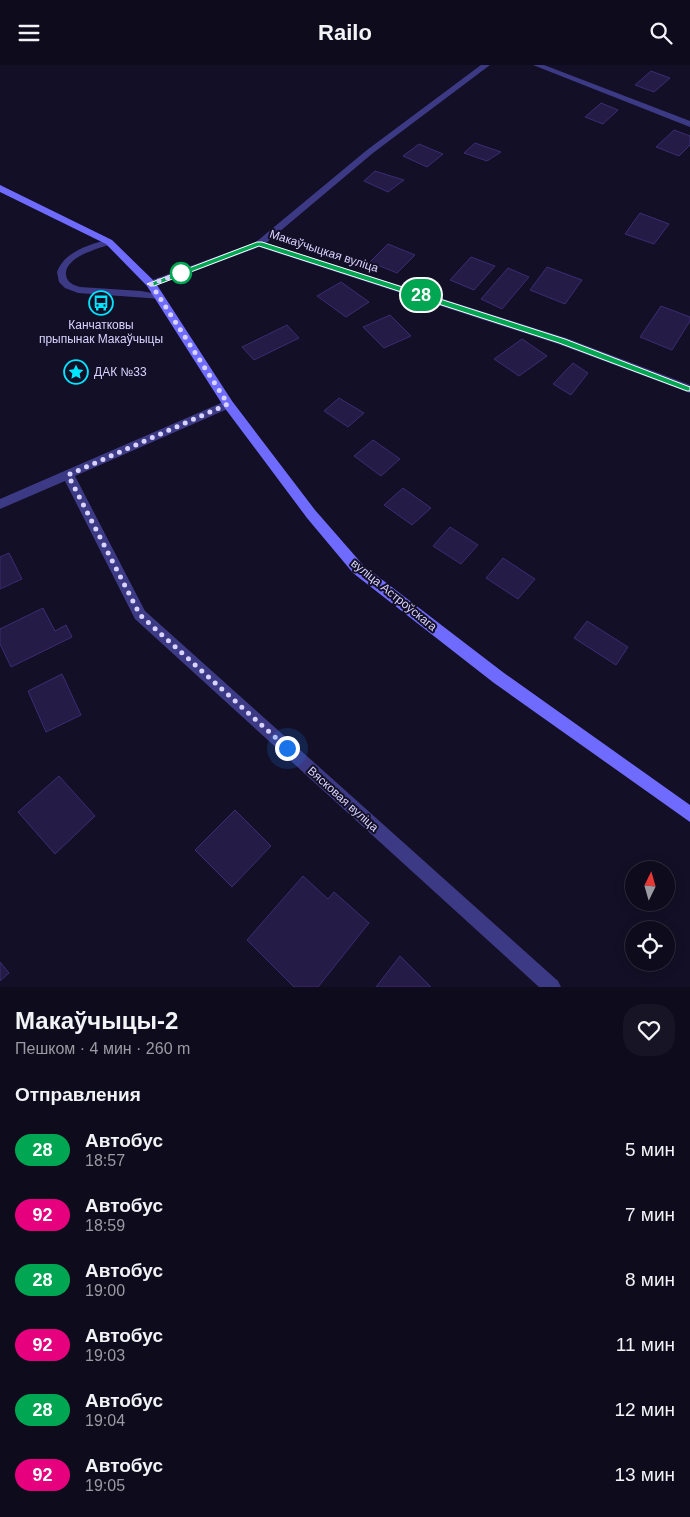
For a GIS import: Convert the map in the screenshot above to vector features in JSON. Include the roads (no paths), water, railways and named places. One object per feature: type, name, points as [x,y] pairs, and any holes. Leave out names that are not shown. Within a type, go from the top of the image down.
[{"type":"street","points":[[259,243],[334,179],[420,111],[486,65]]},
{"type":"street","points":[[537,65],[690,124]]},
{"type":"street","name":"вуліца Астроўскага","points":[[0,188],[109,242],[151,284],[228,404],[311,514],[358,569],[499,679],[690,814]]},
{"type":"street","name":"Макаўчыцкая вуліца","points":[[151,284],[259,243],[562,341],[690,389]]},
{"type":"street","points":[[0,504],[228,404]]},
{"type":"street","name":"Вясковая вуліца","points":[[68,475],[140,615],[552,987]]},
{"type":"lane","points":[[109,242],[72,257],[63,266],[62,281],[69,287],[86,292],[136,293],[159,297]]},
{"type":"place","name":"Канчатковы прыпынак Макаўчыцы","points":[[101,303]]},
{"type":"place","name":"ДАК №33","points":[[76,372]]}]
